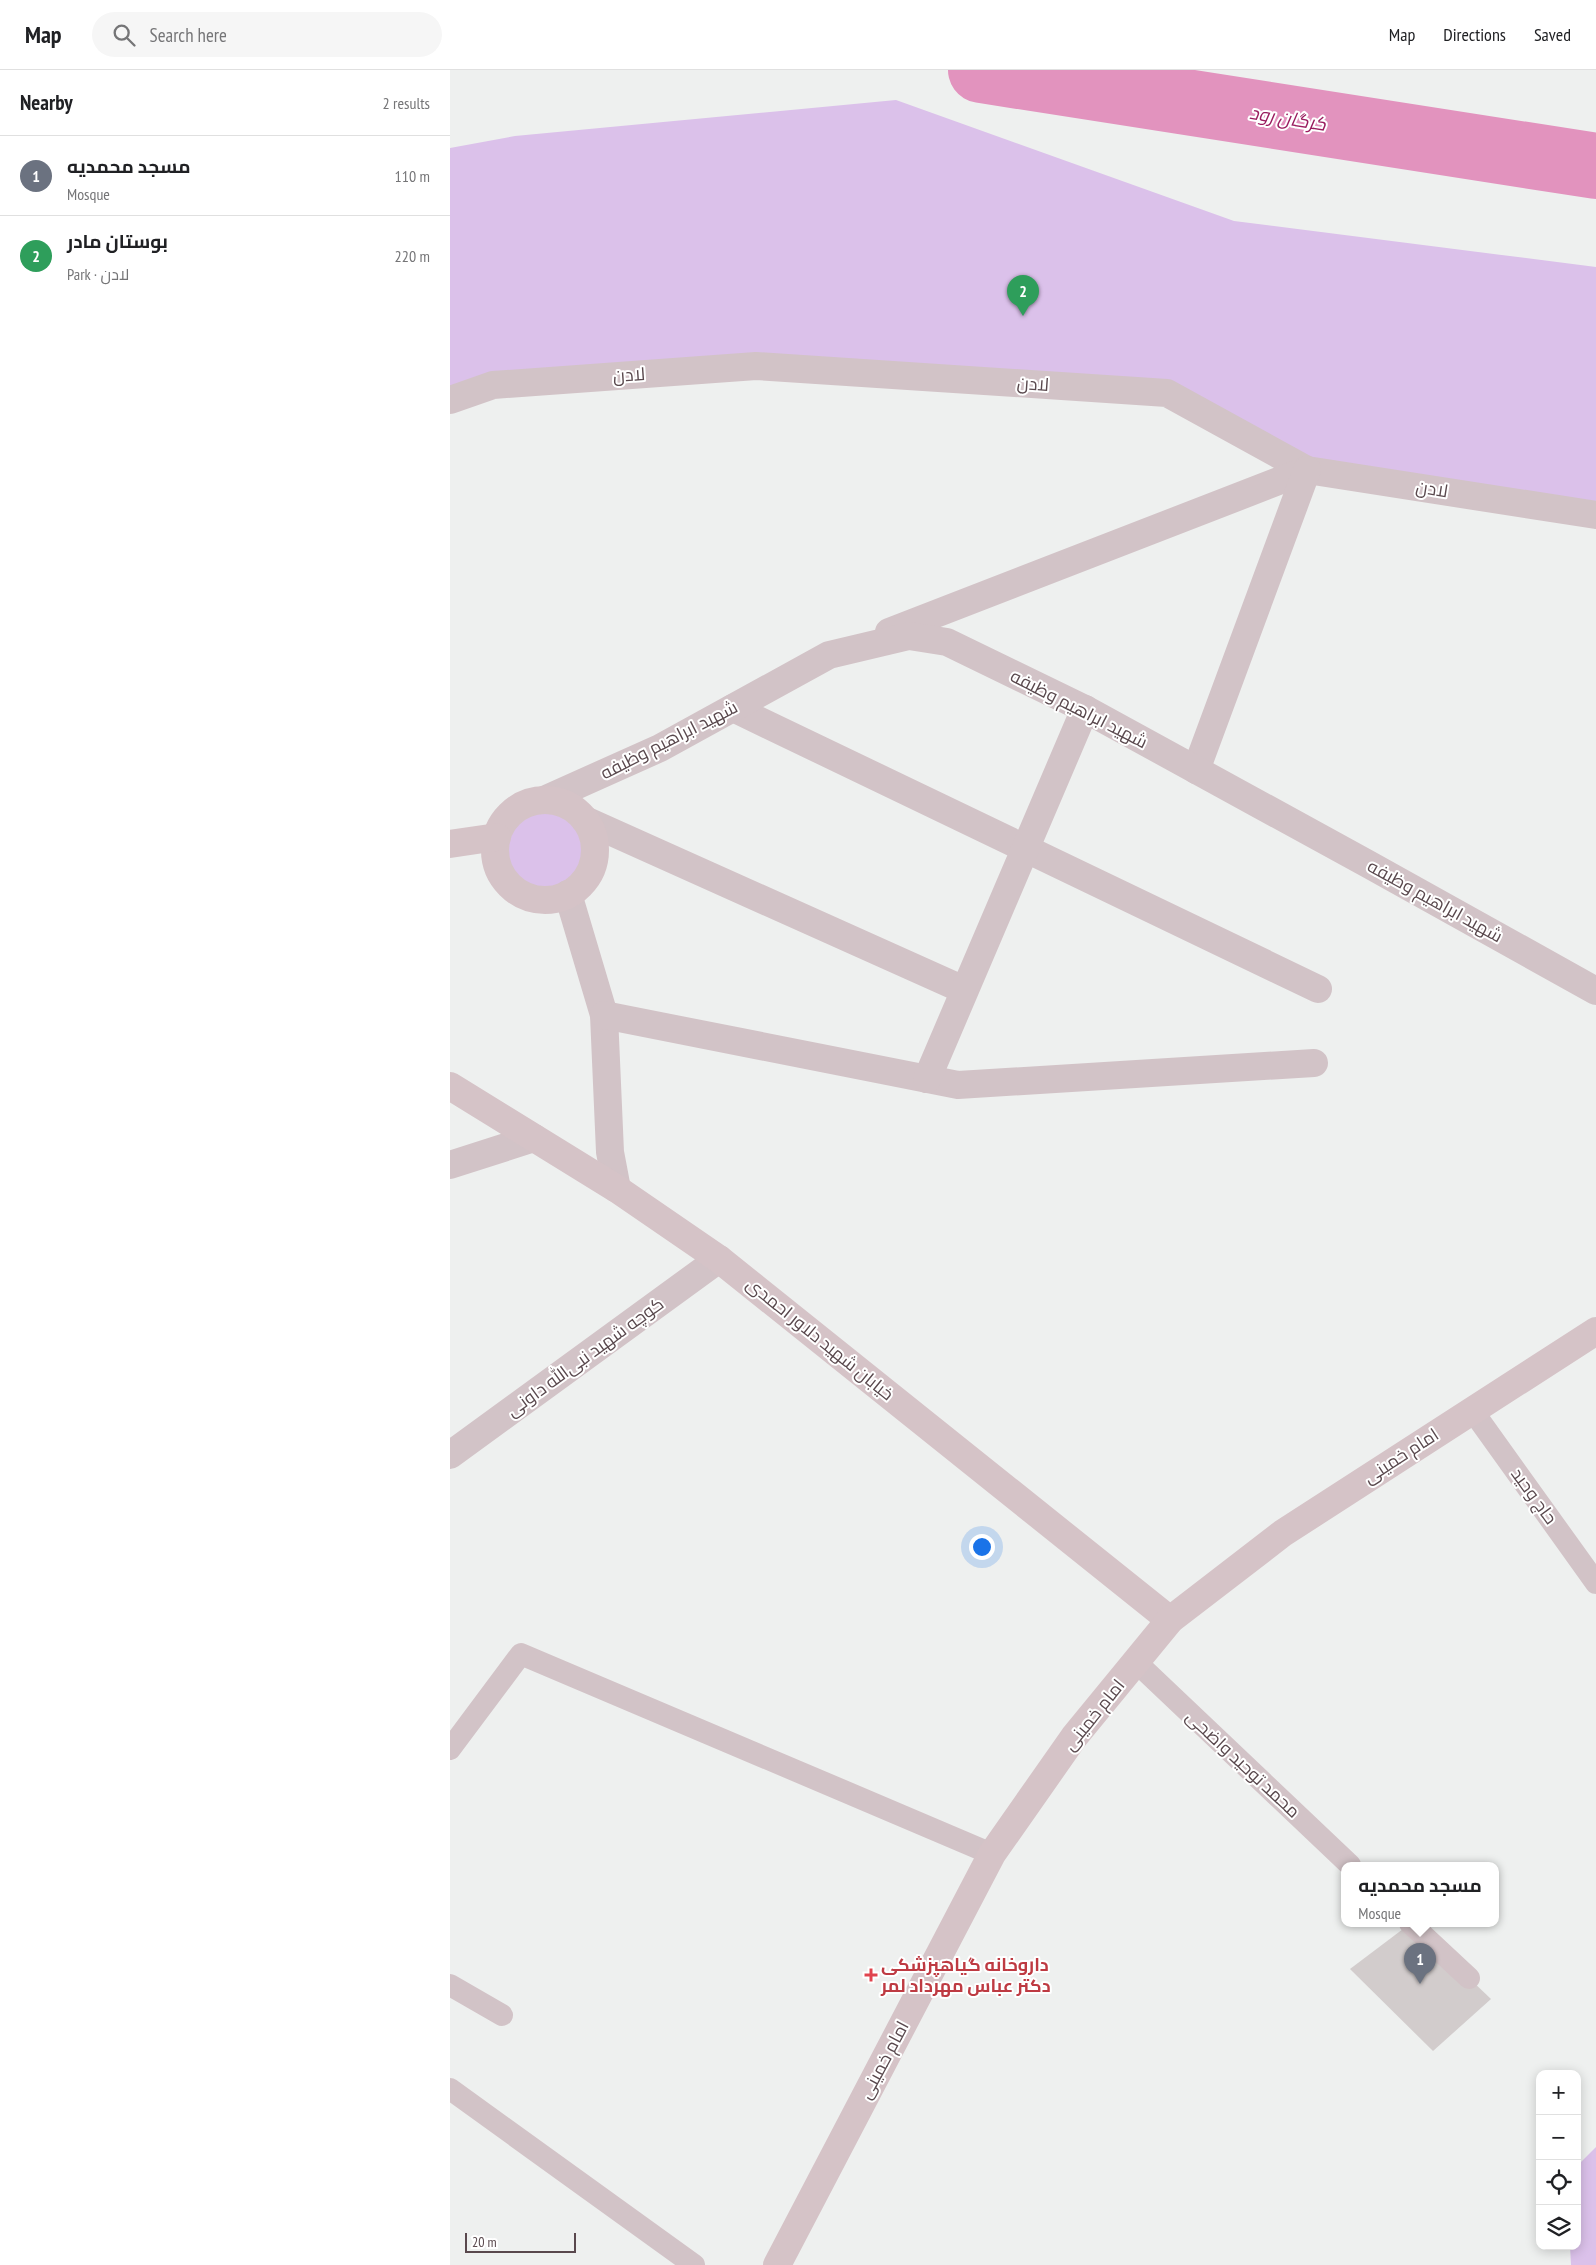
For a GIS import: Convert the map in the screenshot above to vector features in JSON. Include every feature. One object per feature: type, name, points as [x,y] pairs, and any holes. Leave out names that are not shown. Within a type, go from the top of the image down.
[{"type":"street","name":"لادن","points":[[450,400],[492,385],[756,366],[1167,393],[1307,470],[1596,516]]},
{"type":"street","points":[[829,655],[1307,470]]},
{"type":"street","points":[[1196,770],[1307,470]]},
{"type":"street","name":"شهید ابراهیم وظیفه","points":[[544,800],[660,748],[829,655],[910,636],[947,642],[1085,709],[1596,991]]},
{"type":"street","points":[[733,708],[1318,989]]},
{"type":"street","points":[[928,1079],[964,990],[1085,709]]},
{"type":"street","points":[[544,800],[559,802],[574,809],[585,820],[593,836],[595,853],[592,869],[582,884],[568,894],[552,900],[534,899],[519,892],[507,882],[499,868],[495,853],[497,837],[504,822],[514,811],[528,804],[544,800]]},
{"type":"street","points":[[585,820],[964,990]]},
{"type":"street","points":[[450,844],[497,837]]},
{"type":"street","points":[[568,894],[604,1015],[610,1152],[617,1189]]},
{"type":"street","points":[[604,1015],[958,1085],[1314,1063]]},
{"type":"street","name":"خیابان شهید دلاور احمدی","points":[[450,1086],[617,1189],[719,1259],[1170,1620]]},
{"type":"street","points":[[450,1165],[534,1138]]},
{"type":"street","name":"کوچه شهید نبی‌الله داونی","points":[[450,1455],[719,1259]]},
{"type":"street","name":"امام خمینی","points":[[777,2265],[992,1854],[1074,1737],[1170,1620],[1283,1533],[1596,1331]]},
{"type":"lane","name":"حاج وحید","points":[[1472,1410],[1596,1583]]},
{"type":"lane","points":[[450,1749],[521,1654],[992,1854]]},
{"type":"lane","name":"محمد توحید واضحی","points":[[1136,1662],[1347,1862]]},
{"type":"lane","points":[[1414,1927],[1469,1978]]},
{"type":"lane","points":[[450,1986],[502,2015]]},
{"type":"lane","points":[[450,2089],[694,2265]]},
{"type":"shaded area","points":[[896,100],[1234,221],[1596,267],[1596,516],[1307,469],[1167,393],[756,365],[450,399],[450,148],[515,136]]},
{"type":"shaded area","points":[[545,804],[563,807],[578,817],[588,832],[591,850],[588,868],[578,883],[563,893],[545,896],[527,893],[512,883],[502,868],[499,850],[502,832],[512,817],[527,807]]},
{"type":"shaded area","points":[[1596,2147],[1596,2265],[1571,2265],[1570,2250],[1581,2250],[1581,2162]]},
{"type":"building","points":[[1406,1927],[1415,1927],[1491,1999],[1433,2051],[1350,1969]]},
{"type":"waterway","name":"کرگان رود","points":[[981,70],[1596,166]]},
{"type":"place","name":"بوستان مادر","points":[[1023,316]]},
{"type":"place","name":"داروخانه گیاهپزشکی دکتر عباس مهرداد لمر","points":[[871,1975]]},
{"type":"place","name":"مسجد محمدیه","points":[[1420,1984]]}]
